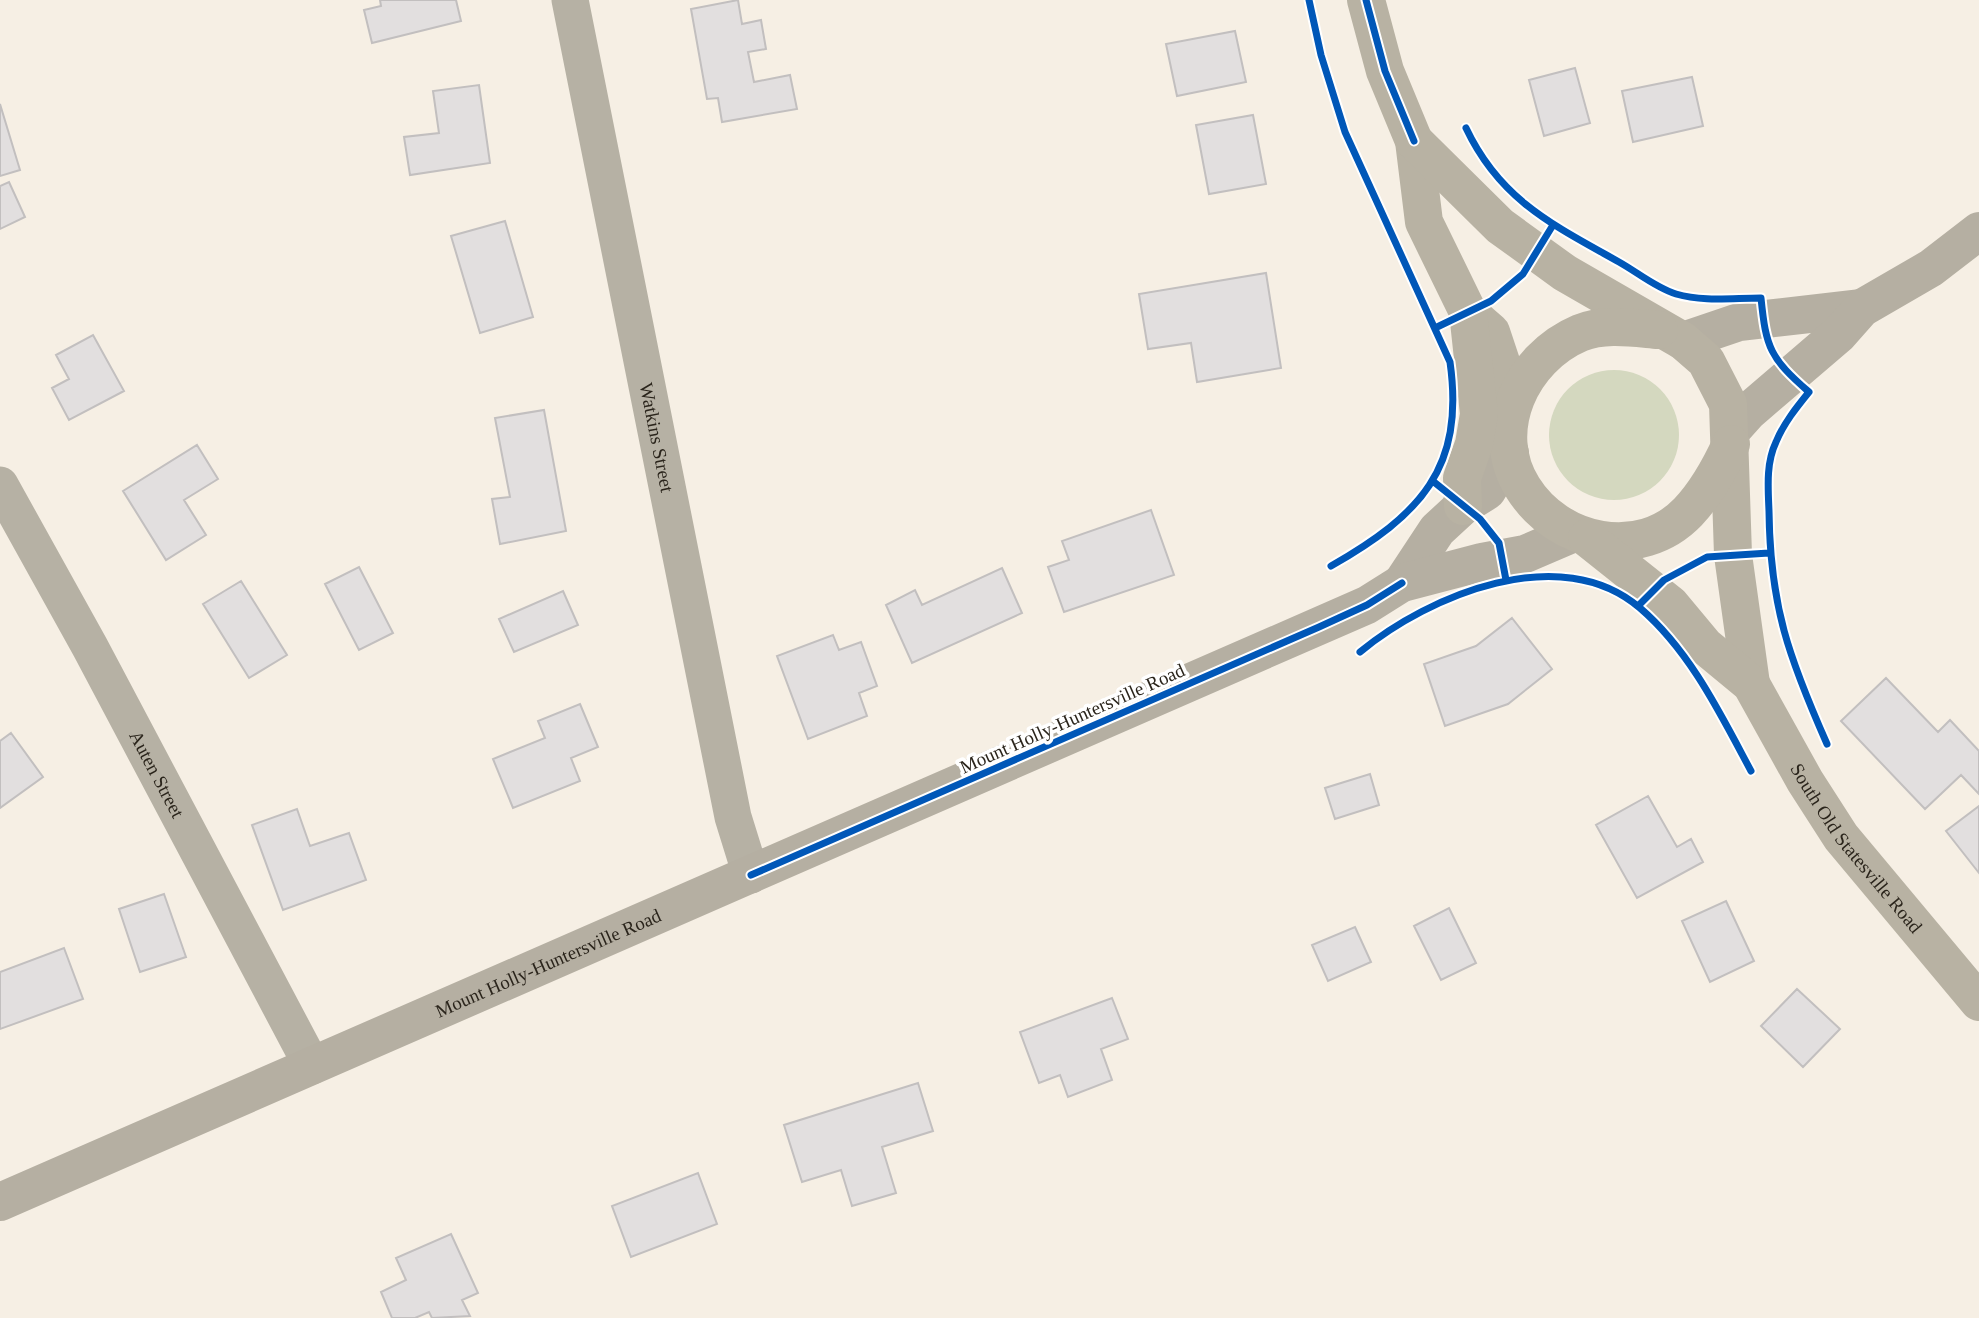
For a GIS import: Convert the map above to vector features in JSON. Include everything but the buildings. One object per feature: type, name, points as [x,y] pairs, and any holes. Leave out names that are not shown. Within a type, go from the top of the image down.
[{"type":"main road","points":[[1366,0],[1387,78],[1414,141],[1424,222],[1468,312],[1479,414],[1474,444],[1462,478],[1463,506]]},
{"type":"main road","points":[[1414,141],[1500,226],[1565,273],[1676,336],[1706,361],[1721,384],[1728,404],[1731,438]]},
{"type":"main road","points":[[1862,308],[1739,322],[1676,336],[1605,328],[1582,332],[1543,355],[1525,375],[1514,401],[1510,453],[1522,488],[1558,526],[1581,536],[1614,542],[1644,537],[1667,528],[1687,512],[1719,470],[1731,438],[1748,412],[1839,334],[1862,308],[1931,268],[1979,231]]},
{"type":"main road","points":[[1468,312],[1491,332],[1514,401]]},
{"type":"main road","name":"South Old Statesville Road","points":[[1731,438],[1733,555],[1751,684]]},
{"type":"main road","name":"Mount Holly-Huntersville Road","points":[[1402,583],[1437,530],[1463,506],[1487,491],[1510,453]]},
{"type":"main road","name":"Mount Holly-Huntersville Road","points":[[0,1202],[1319,627],[1367,605],[1402,583],[1525,554],[1581,536]]},
{"type":"main road","name":"South Old Statesville Road","points":[[1581,536],[1670,604],[1705,646],[1751,684],[1805,780],[1842,837],[1979,1002]]},
{"type":"street","name":"Watkins Street","points":[[570,0],[733,817],[751,875]]},
{"type":"street","name":"Auten Street","points":[[0,485],[90,647],[312,1066]]},
{"type":"green space","points":[[1614,370],[1639,375],[1660,389],[1674,410],[1679,435],[1674,460],[1660,481],[1639,495],[1614,500],[1589,495],[1568,481],[1554,460],[1549,435],[1554,410],[1568,389],[1589,375]]},
{"type":"cycle path","points":[[1309,0],[1321,55],[1345,132],[1450,362],[1453,399],[1450,432],[1442,460],[1429,485],[1412,507],[1389,528],[1331,566]]},
{"type":"cycle path","points":[[1366,0],[1385,71],[1414,141]]},
{"type":"cycle path","points":[[1466,128],[1495,174],[1530,208],[1654,284],[1676,294],[1697,298],[1761,298],[1765,329],[1772,351],[1786,370],[1809,392],[1783,428],[1771,458],[1768,484],[1770,545],[1784,631],[1802,685],[1827,744]]},
{"type":"cycle path","points":[[1435,328],[1491,301],[1523,274],[1553,225]]},
{"type":"cycle path","points":[[1434,482],[1480,519],[1499,543],[1506,580]]},
{"type":"cycle path","points":[[1638,606],[1664,580],[1707,557],[1769,553]]},
{"type":"cycle path","points":[[1360,652],[1422,612],[1458,595],[1496,583],[1535,577],[1573,578],[1608,588],[1640,608],[1674,643],[1703,684],[1751,771]]},
{"type":"cycle path","points":[[751,875],[1319,627],[1367,605],[1402,583]]}]
